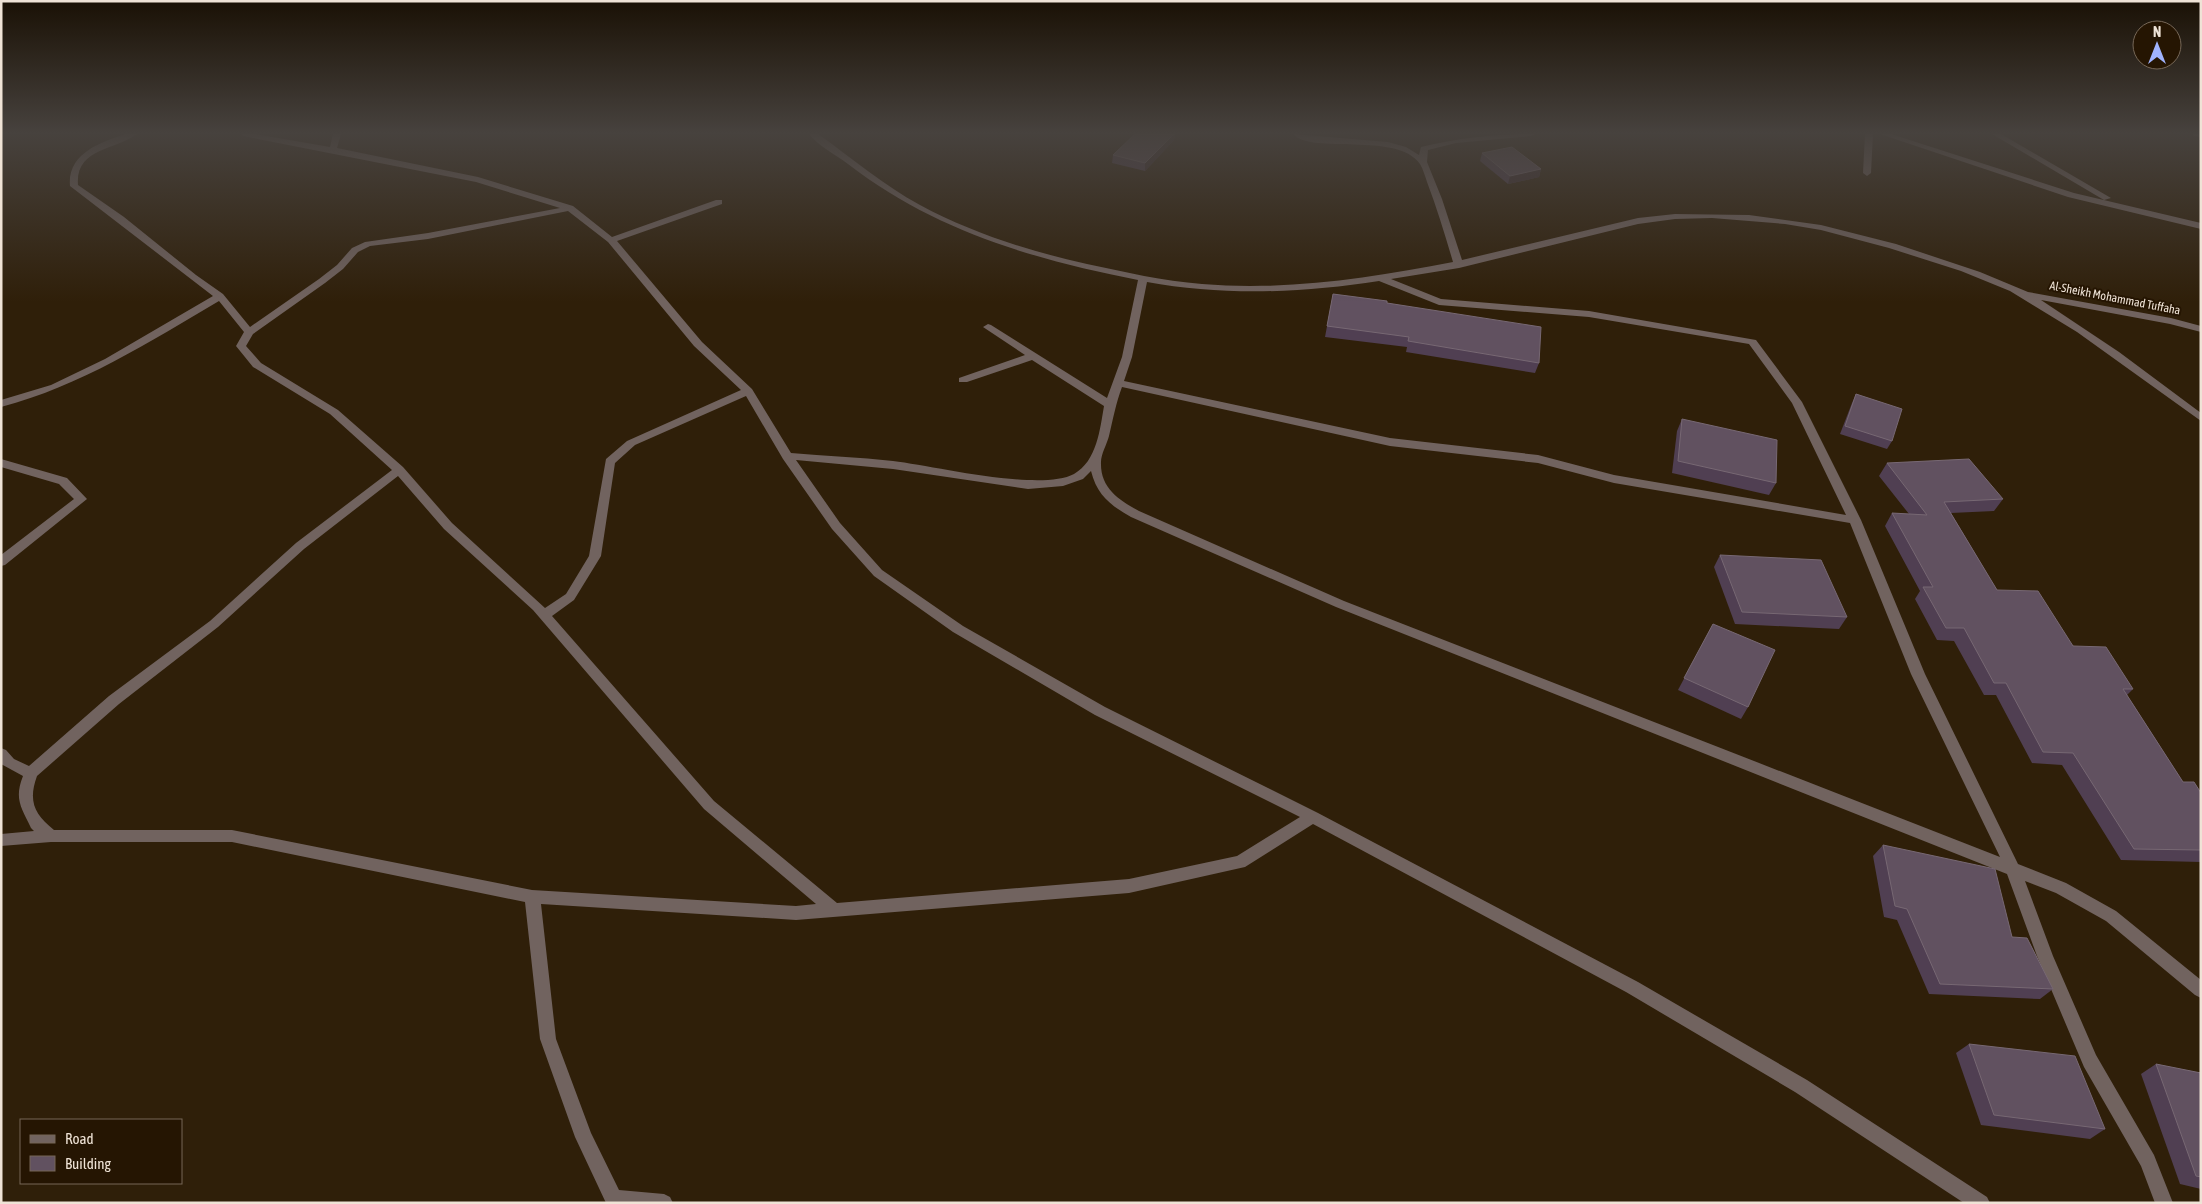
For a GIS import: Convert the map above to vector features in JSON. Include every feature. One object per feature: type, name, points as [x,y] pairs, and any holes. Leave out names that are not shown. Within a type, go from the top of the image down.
[{"type":"street","points":[[80,190],[121,219],[193,278],[220,296],[249,332]]},
{"type":"street","points":[[511,190],[570,208],[611,240],[698,344],[748,391],[787,456],[836,526],[878,573],[958,629],[1100,711],[1313,817],[1641,992],[1801,1086],[1981,1203]]},
{"type":"street","points":[[889,190],[966,230],[1000,244],[1042,256],[1143,279],[1204,287],[1266,288],[1383,279],[1460,265],[1638,221],[1684,216],[1728,215],[1790,221],[1842,232],[1940,261],[2023,294],[2105,346],[2201,418]]},
{"type":"street","points":[[1434,190],[1460,265]]},
{"type":"street","points":[[2058,190],[2201,226]]},
{"type":"street","points":[[2091,190],[2132,210]]},
{"type":"street","points":[[611,240],[719,202]]},
{"type":"street","points":[[570,208],[428,236],[368,244],[356,250],[340,267],[322,281],[249,332],[241,346],[257,365],[334,412],[399,470],[448,526],[544,615],[709,805],[834,910]]},
{"type":"street","points":[[787,456],[893,465],[1028,485],[1059,483],[1079,476],[1095,461],[1103,439],[1110,405],[1127,357],[1143,279]]},
{"type":"street","points":[[1383,279],[1439,302],[1589,314],[1752,342],[1797,402],[1855,520],[1918,674],[2013,869],[2045,956],[2090,1061],[2148,1161],[2164,1203]]},
{"type":"street","name":"Al-Sheikh Mohammad Tuffaha","points":[[2023,294],[2171,321],[2201,329]]},
{"type":"street","points":[[1,404],[55,387],[108,361],[220,296]]},
{"type":"street","points":[[988,327],[1110,405]]},
{"type":"street","points":[[963,380],[1033,356]]},
{"type":"street","points":[[1118,383],[1390,442],[1538,459],[1614,479],[1855,520]]},
{"type":"street","points":[[544,615],[570,597],[595,556],[602,528],[610,462],[631,443],[748,391]]},
{"type":"street","points":[[1095,461],[1098,484],[1112,501],[1135,514],[1340,604],[2061,888],[2111,916],[2201,990]]},
{"type":"street","points":[[1,463],[63,480],[81,499],[1,562]]},
{"type":"street","points":[[51,836],[36,824],[25,801],[30,773],[114,700],[214,624],[300,546],[399,470]]},
{"type":"street","points":[[1,754],[9,763],[30,773]]},
{"type":"street","points":[[1,840],[51,836],[232,836],[532,897],[796,913],[1129,886],[1240,862],[1313,817]]},
{"type":"street","points":[[532,897],[548,1039],[584,1137],[616,1201],[664,1203]]},
{"type":"building","points":[[1333,294],[1387,301],[1387,303],[1541,327],[1539,363],[1408,341],[1409,337],[1327,326]]},
{"type":"building","points":[[1856,394],[1902,409],[1892,441],[1845,426]]},
{"type":"building","points":[[1682,419],[1777,440],[1776,483],[1678,461]]},
{"type":"building","points":[[1969,459],[2003,499],[1944,502],[1997,590],[2038,591],[2073,646],[2106,647],[2133,689],[2123,689],[2183,782],[2194,782],[2201,793],[2201,850],[2134,849],[2073,753],[2043,752],[2006,683],[1994,683],[1964,628],[1946,628],[1923,587],[1933,587],[1892,513],[1927,515],[1887,463]]},
{"type":"building","points":[[1720,555],[1821,560],[1847,617],[1742,612]]},
{"type":"building","points":[[1713,624],[1775,650],[1748,707],[1684,678]]},
{"type":"building","points":[[1883,845],[1995,869],[2012,937],[2027,938],[2053,989],[1940,984],[1907,909],[1895,906]]},
{"type":"building","points":[[1969,1044],[2075,1056],[2105,1129],[1994,1115]]},
{"type":"building","points":[[2156,1064],[2201,1073],[2201,1177],[2196,1176]]}]
